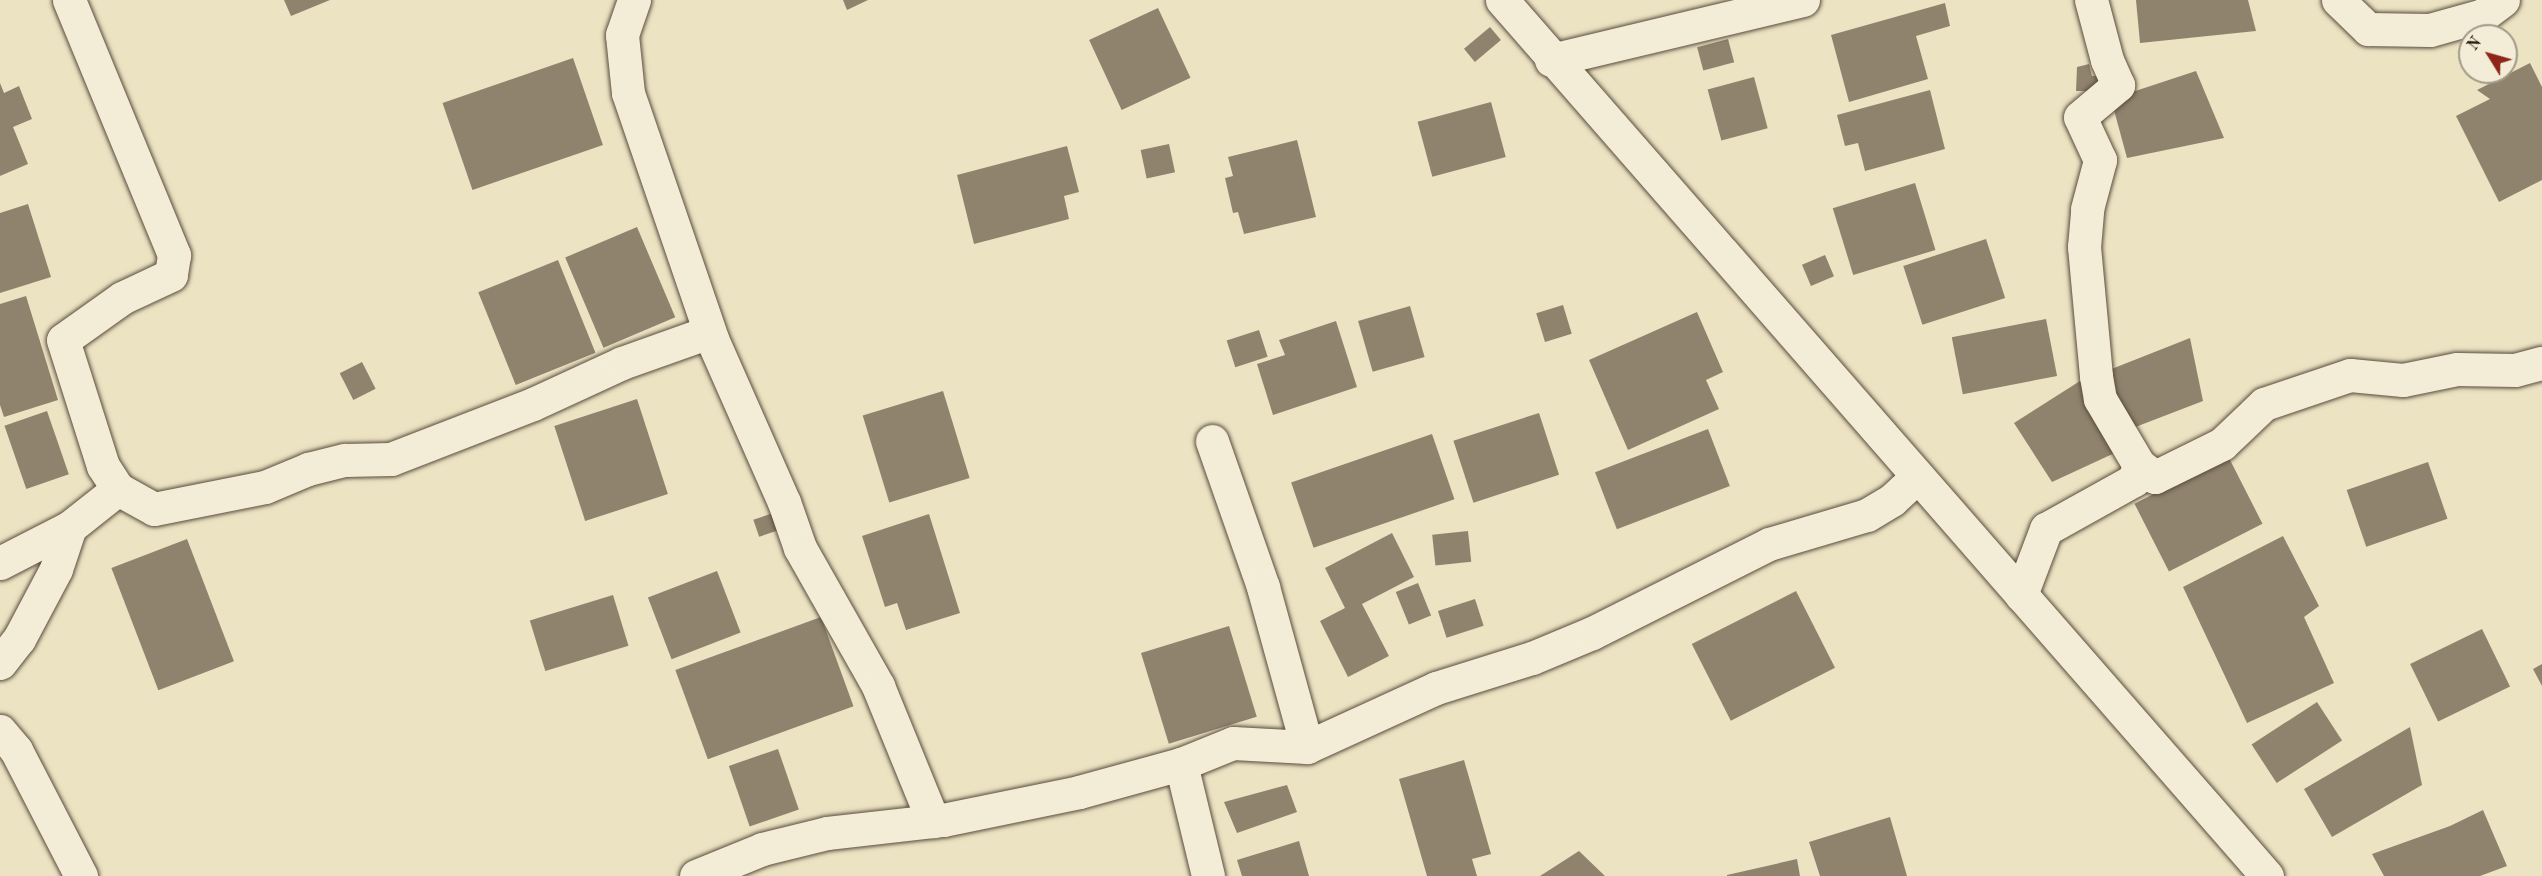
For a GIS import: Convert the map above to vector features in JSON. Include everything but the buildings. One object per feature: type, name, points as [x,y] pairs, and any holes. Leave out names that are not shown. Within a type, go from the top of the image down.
[{"type":"street","points":[[69,0],[174,255],[171,275],[122,298],[63,340],[103,466],[118,489],[154,509],[265,487],[308,469],[345,460],[391,459],[533,404],[622,363],[709,332]]},
{"type":"street","points":[[634,0],[622,34],[628,93],[709,332],[784,502],[800,548],[878,686],[933,821]]},
{"type":"street","points":[[1502,0],[1551,60],[1776,309],[1917,477],[2267,876]]},
{"type":"street","points":[[1551,60],[1803,0]]},
{"type":"street","points":[[2091,0],[2107,60],[2118,85],[2080,117],[2100,160],[2087,209],[2084,247],[2096,376],[2100,399],[2139,465],[2155,477],[2222,444],[2264,404],[2350,375],[2403,380],[2457,369],[2515,370],[2542,363]]},
{"type":"street","points":[[2338,0],[2368,29],[2430,30],[2483,15],[2503,0]]},
{"type":"street","points":[[1212,441],[1263,587],[1307,747]]},
{"type":"street","points":[[2021,595],[2046,530],[2133,480],[2139,465]]},
{"type":"street","points":[[696,876],[762,849],[827,833],[933,821],[1079,792],[1181,764],[1233,743],[1307,747],[1436,688],[1532,658],[1592,633],[1769,544],[1867,516],[1892,500],[1917,477]]},
{"type":"street","points":[[0,563],[70,527],[118,489]]},
{"type":"street","points":[[0,663],[19,639],[56,569],[70,527]]},
{"type":"street","points":[[0,731],[16,750],[81,876]]},
{"type":"street","points":[[1181,764],[1208,876]]}]
